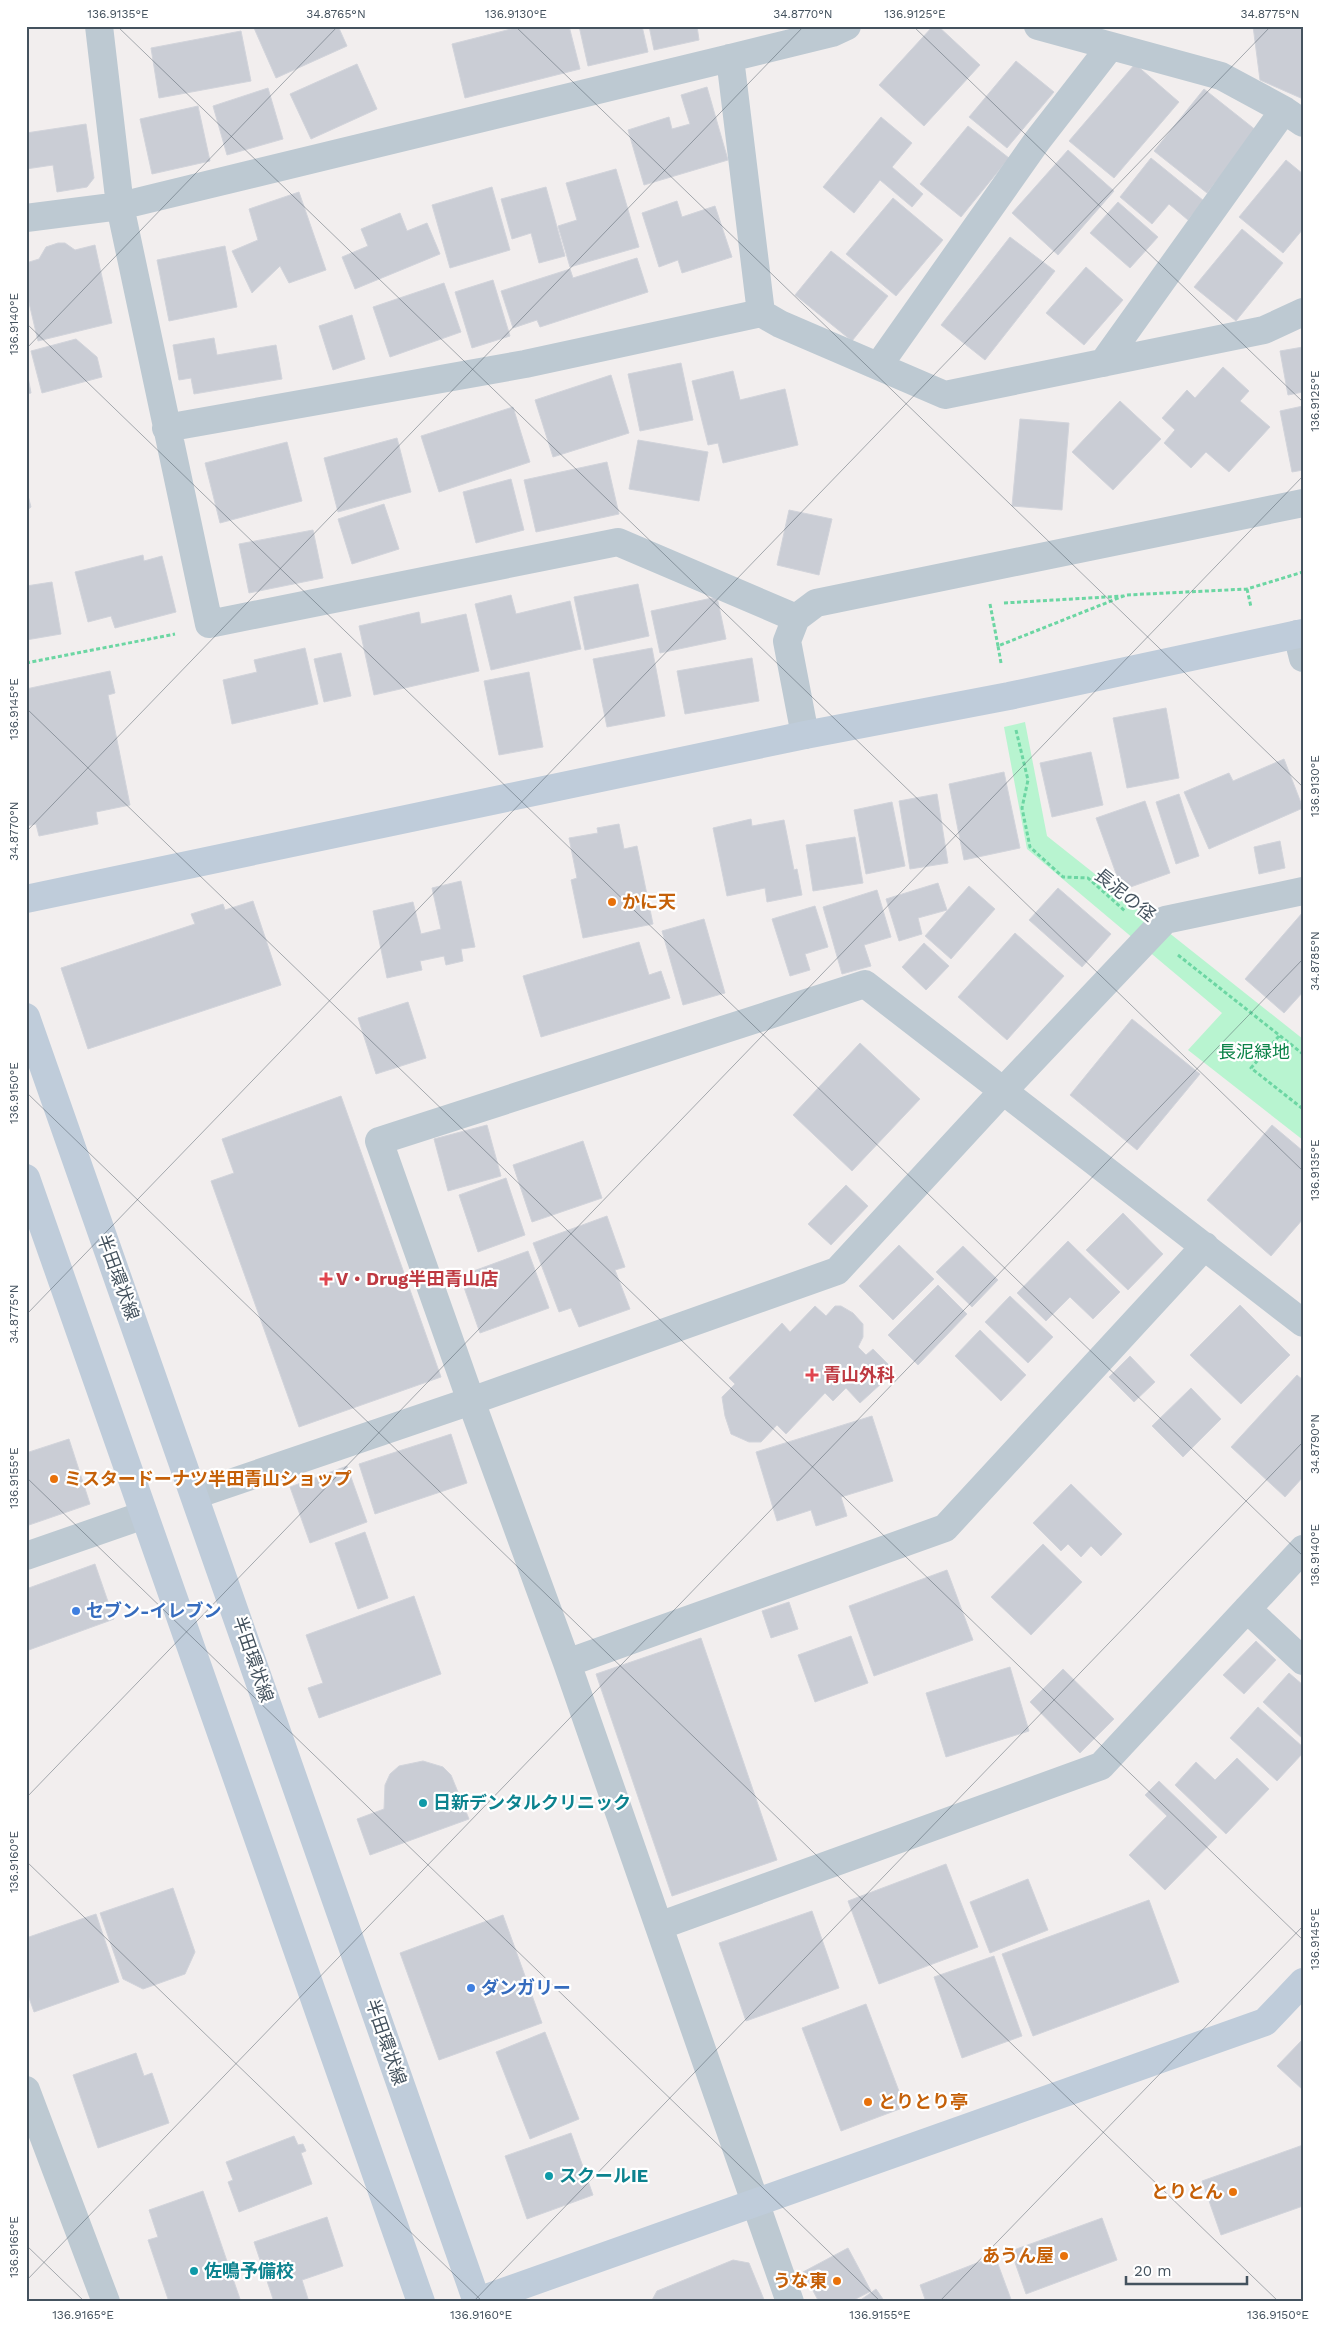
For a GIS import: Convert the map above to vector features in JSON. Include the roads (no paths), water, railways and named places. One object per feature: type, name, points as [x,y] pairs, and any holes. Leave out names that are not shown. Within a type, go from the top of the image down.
[{"type":"main road","points":[[26,899],[805,735],[1301,642]]},
{"type":"main road","name":"半田環状線","points":[[26,1018],[195,1495],[476,2302]]},
{"type":"main road","points":[[26,1178],[421,2302]]},
{"type":"main road","points":[[476,2302],[1265,2022],[1303,1982]]},
{"type":"street","points":[[99,26],[120,206],[209,624],[618,542],[796,618]]},
{"type":"street","points":[[26,218],[120,206],[832,33],[847,26]]},
{"type":"street","points":[[1038,26],[1221,76],[1293,116],[1103,363]]},
{"type":"street","points":[[879,365],[1037,141],[1110,46]]},
{"type":"street","points":[[730,58],[761,313]]},
{"type":"street","points":[[166,428],[525,364],[761,313],[780,324],[946,395],[1264,330],[1303,312]]},
{"type":"street","points":[[805,735],[787,641],[796,618],[816,603],[1303,503]]},
{"type":"street","points":[[195,1495],[471,1402],[838,1271],[1004,1090],[1165,920],[1303,891]]},
{"type":"street","points":[[790,2302],[567,1663],[471,1402],[379,1141],[865,984],[1303,1323]]},
{"type":"street","points":[[567,1663],[945,1528],[1205,1246]]},
{"type":"street","points":[[26,1556],[144,1515]]},
{"type":"street","points":[[659,1926],[1101,1766],[1303,1549]]},
{"type":"street","points":[[1247,1610],[1303,1661]]},
{"type":"street","points":[[26,2090],[106,2302]]},
{"type":"place","name":"かに天","points":[[612,902]]},
{"type":"place","name":"V・Drug半田青山店","points":[[326,1279]]},
{"type":"place","name":"青山外科","points":[[812,1375]]},
{"type":"place","name":"ミスタードーナツ半田青山ショップ","points":[[54,1479]]},
{"type":"place","name":"セブン-イレブン","points":[[76,1611]]},
{"type":"place","name":"日新デンタルクリニック","points":[[423,1803]]},
{"type":"place","name":"ダンガリー","points":[[471,1988]]},
{"type":"place","name":"とりとり亭","points":[[868,2102]]},
{"type":"place","name":"スクールIE","points":[[549,2176]]},
{"type":"place","name":"とりとん","points":[[1233,2192]]},
{"type":"place","name":"あうん屋","points":[[1064,2256]]},
{"type":"place","name":"佐鳴予備校","points":[[194,2271]]},
{"type":"place","name":"うな東","points":[[837,2281]]},
{"type":"park label","name":"長泥緑地","points":[[1254,1052]]}]
